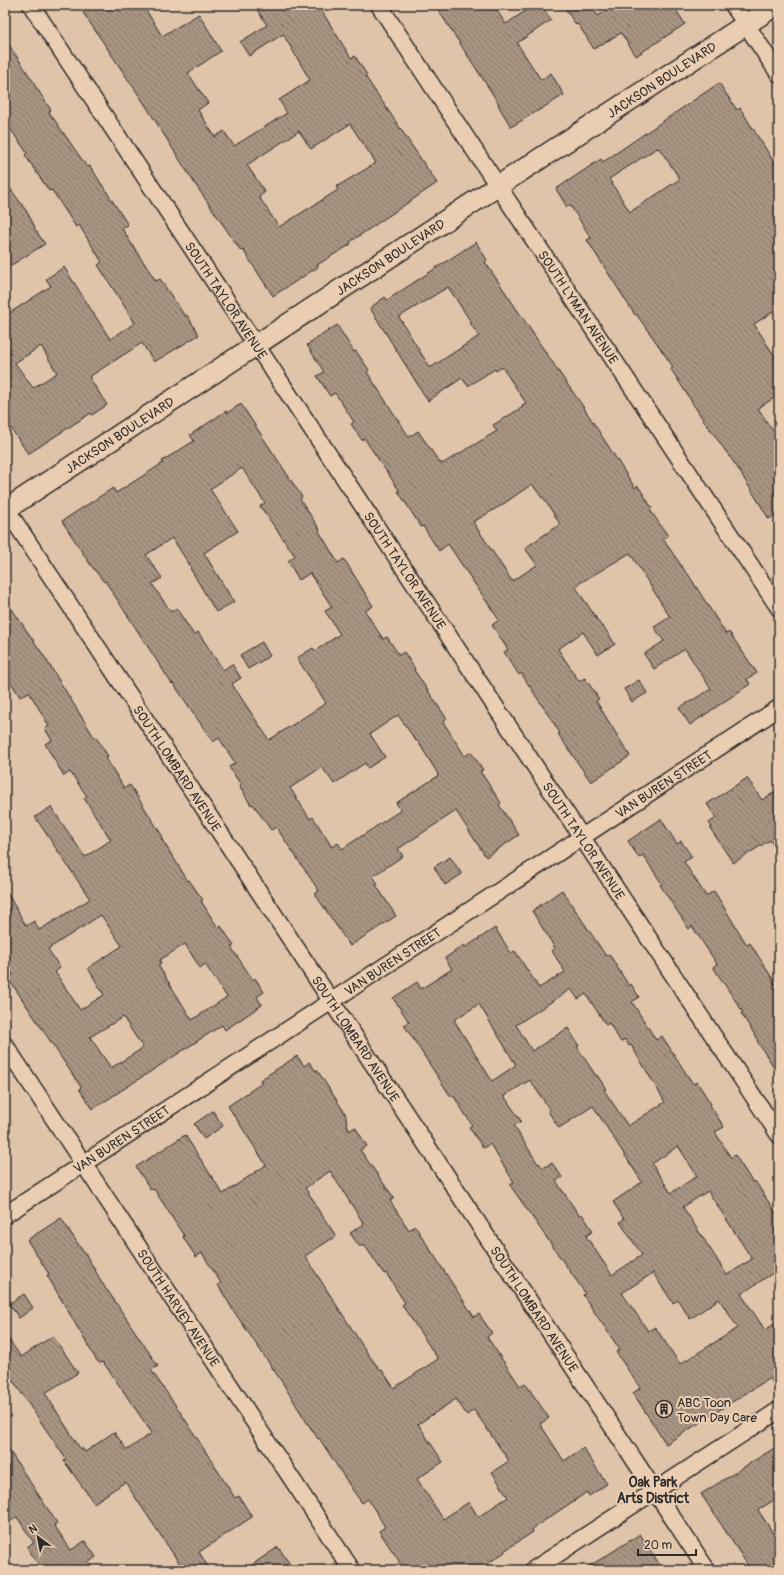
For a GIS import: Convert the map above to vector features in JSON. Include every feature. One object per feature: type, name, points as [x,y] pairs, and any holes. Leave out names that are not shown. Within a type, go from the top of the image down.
[{"type":"street","name":"SOUTH TAYLOR AVENUE","points":[[31,5],[779,1135]]},
{"type":"street","name":"SOUTH LYMAN AVENUE","points":[[379,5],[779,608]]},
{"type":"street","points":[[733,5],[779,74]]},
{"type":"street","name":"JACKSON BOULEVARD","points":[[5,509],[776,5]]},
{"type":"street","name":"SOUTH LOMBARD AVENUE","points":[[5,509],[707,1570]]},
{"type":"street","name":"VAN BUREN STREET","points":[[5,1215],[779,708]]},
{"type":"street","name":"SOUTH HARVEY AVENUE","points":[[5,1045],[352,1570]]},
{"type":"street","points":[[533,1570],[779,1410]]},
{"type":"building","points":[[78,5],[143,5],[162,36],[199,14],[221,51],[188,73],[208,103],[198,110],[215,137],[224,131],[234,146],[287,113],[279,100],[310,80],[283,34],[249,56],[240,42],[267,25],[254,5],[318,5],[351,58],[355,56],[367,75],[365,76],[437,183],[350,242],[351,244],[317,265],[318,267],[273,296],[243,250],[241,251],[193,181],[146,106]],"holes":[[[350,124],[376,163],[336,187],[338,190],[279,227],[259,197],[265,192],[247,165],[299,131],[311,149]]]},
{"type":"building","points":[[435,5],[493,5],[506,24],[534,5],[541,5],[551,20],[517,43],[541,80],[551,73],[564,95],[511,127],[498,105],[499,104]]},
{"type":"building","points":[[563,5],[590,5],[598,16],[615,5],[673,5],[685,24],[636,56],[621,33],[594,49],[578,24],[576,25]]},
{"type":"building","points":[[5,39],[51,110],[49,112],[87,167],[90,166],[128,225],[122,228],[129,240],[156,281],[160,279],[185,316],[187,315],[199,335],[154,362],[142,343],[89,377],[107,405],[92,415],[91,413],[28,454],[5,419],[5,316],[51,286],[46,279],[64,267],[110,339],[135,323],[98,265],[102,262],[79,225],[76,227],[52,190],[49,191],[25,155],[27,153],[5,121]],"holes":[[[41,346],[57,373],[33,388],[15,363]]]},
{"type":"building","points":[[719,83],[737,110],[740,108],[779,170],[779,308],[754,324],[779,363],[779,395],[758,408],[779,441],[779,512],[769,519],[737,467],[702,418],[671,369],[673,367],[636,314],[635,315],[587,240],[591,238],[570,205],[567,207],[556,189],[601,159],[603,162]],"holes":[[[659,148],[680,179],[630,212],[609,179]]]},
{"type":"building","points":[[5,181],[27,212],[35,227],[34,228],[45,244],[5,269]]},
{"type":"building","points":[[476,242],[487,260],[485,262],[582,405],[635,488],[638,486],[652,508],[650,510],[668,536],[663,539],[688,574],[726,634],[729,632],[757,673],[747,679],[750,684],[690,725],[679,708],[711,689],[685,649],[654,669],[644,654],[664,641],[654,627],[670,617],[630,553],[575,586],[615,644],[598,655],[583,632],[558,649],[579,681],[585,678],[599,699],[596,701],[630,756],[591,782],[558,734],[560,733],[521,673],[519,675],[504,652],[508,650],[492,625],[499,620],[448,544],[439,551],[423,526],[421,527],[398,491],[399,490],[364,438],[362,440],[351,424],[354,422],[335,393],[330,396],[317,376],[324,372],[307,345],[337,325],[354,352],[356,351],[369,370],[367,372],[409,437],[418,431],[442,464],[497,431],[493,425],[523,407],[522,405],[526,403],[502,367],[496,371],[495,369],[468,386],[462,378],[428,401],[370,308],[385,297],[387,300]],"holes":[[[448,287],[479,336],[430,368],[399,317]],[[532,484],[542,498],[543,497],[560,524],[525,548],[537,565],[512,581],[473,522],[502,505]]]},
{"type":"building","points":[[241,404],[302,497],[300,499],[320,530],[319,531],[338,563],[344,559],[373,606],[365,611],[383,639],[387,637],[399,655],[404,652],[415,669],[414,670],[447,719],[443,722],[465,756],[471,752],[483,770],[480,771],[501,803],[499,805],[519,835],[486,857],[456,811],[398,849],[403,856],[373,876],[378,884],[376,885],[396,916],[350,946],[315,894],[319,891],[276,827],[271,830],[253,804],[251,805],[239,786],[241,785],[229,767],[235,763],[219,738],[213,742],[173,683],[172,684],[105,581],[104,582],[90,564],[62,521],[113,488],[116,493],[163,463],[162,461],[194,441],[190,435],[226,411],[227,413]],"holes":[[[242,468],[265,503],[260,506],[295,556],[288,561],[299,580],[310,573],[332,607],[325,611],[340,634],[315,651],[313,648],[297,658],[326,703],[269,740],[232,684],[241,678],[232,664],[223,670],[198,632],[194,635],[176,608],[171,612],[152,584],[162,578],[146,555],[172,538],[191,567],[190,568],[216,612],[234,602],[204,553],[238,531],[210,489]],[[398,715],[416,741],[417,740],[438,776],[396,803],[401,810],[342,849],[338,843],[332,847],[313,817],[310,819],[290,788],[322,767],[334,784],[365,763],[368,768],[385,757],[370,734]]]},
{"type":"building","points":[[5,599],[44,656],[94,737],[95,736],[108,756],[106,758],[124,788],[130,785],[163,837],[161,838],[188,881],[189,880],[203,900],[201,901],[218,928],[221,926],[234,946],[231,947],[253,980],[255,978],[264,992],[257,997],[262,1005],[225,1030],[222,1025],[93,1109],[79,1089],[81,1087],[8,978],[13,975],[5,963],[5,889],[26,926],[34,921],[39,930],[90,899],[35,817],[51,807],[85,857],[111,840],[84,798],[87,796],[70,772],[64,776],[45,744],[52,740],[45,729],[49,726],[29,692],[20,697],[5,673]],"holes":[[[101,915],[122,946],[88,968],[104,995],[80,1010],[55,972],[60,968],[48,949]],[[185,944],[200,968],[205,964],[227,997],[192,1020],[158,965],[161,963],[160,960]],[[123,1017],[143,1048],[111,1068],[90,1037]]]},
{"type":"building","points":[[262,642],[270,656],[248,669],[240,655]]},
{"type":"building","points":[[639,680],[647,693],[632,702],[624,689]]},
{"type":"building","points":[[747,778],[762,800],[779,789],[779,855],[770,840],[733,863],[710,828],[712,827],[709,823],[716,818],[707,804]]},
{"type":"building","points":[[661,819],[677,844],[681,841],[692,857],[684,862],[706,896],[714,891],[747,945],[750,943],[779,989],[779,1075],[741,1013],[743,1012],[713,967],[717,964],[692,926],[689,929],[660,885],[662,884],[643,855],[639,858],[628,841]]},
{"type":"building","points":[[450,857],[462,874],[445,885],[434,867]]},
{"type":"building","points":[[562,890],[606,956],[609,954],[629,986],[631,984],[639,997],[632,1002],[656,1040],[662,1036],[693,1084],[697,1082],[711,1104],[710,1105],[724,1127],[715,1132],[731,1158],[735,1155],[753,1183],[755,1181],[779,1218],[779,1269],[741,1294],[765,1330],[779,1321],[779,1393],[770,1378],[666,1444],[633,1393],[640,1388],[616,1352],[620,1350],[583,1295],[585,1293],[510,1185],[514,1182],[490,1144],[483,1148],[469,1127],[472,1125],[453,1095],[451,1097],[404,1025],[409,1022],[393,998],[417,982],[421,989],[452,969],[445,958],[464,945],[466,947],[495,928],[511,953],[515,951],[539,988],[565,972],[552,951],[555,948],[532,911]],"holes":[[[571,989],[578,999],[586,994],[606,1025],[609,1023],[621,1042],[625,1039],[629,1046],[631,1045],[665,1102],[628,1126],[604,1090],[606,1089],[597,1075],[596,1076],[577,1047],[579,1046],[568,1028],[532,1051],[516,1025]],[[479,1004],[516,1065],[492,1081],[454,1020]],[[530,1080],[550,1110],[548,1111],[559,1128],[593,1106],[642,1182],[613,1202],[624,1219],[620,1222],[642,1255],[612,1275],[586,1236],[593,1231],[582,1214],[579,1215],[556,1181],[562,1177],[552,1163],[543,1168],[539,1163],[538,1164],[514,1126],[521,1121],[504,1096]],[[678,1146],[697,1176],[671,1193],[652,1164]],[[708,1191],[752,1259],[727,1275],[683,1207]],[[653,1273],[673,1303],[678,1300],[690,1319],[719,1299],[738,1328],[680,1364],[655,1327],[648,1331],[622,1293]]]},
{"type":"building","points":[[297,1056],[304,1066],[309,1062],[316,1071],[317,1070],[345,1113],[349,1131],[355,1127],[367,1146],[360,1150],[394,1198],[390,1201],[409,1230],[415,1226],[474,1317],[479,1314],[492,1333],[487,1337],[520,1386],[525,1383],[549,1418],[540,1424],[564,1461],[583,1448],[607,1484],[589,1496],[587,1492],[532,1529],[533,1532],[478,1570],[405,1570],[379,1531],[385,1527],[368,1499],[362,1503],[354,1492],[233,1310],[218,1285],[221,1283],[202,1253],[196,1257],[154,1189],[151,1190],[136,1167],[185,1135],[223,1194],[266,1165],[228,1106],[262,1083],[260,1080]],"holes":[[[330,1171],[364,1224],[350,1233],[359,1246],[365,1246],[384,1274],[386,1273],[405,1303],[402,1305],[438,1359],[394,1388],[382,1370],[381,1371],[368,1354],[305,1256],[336,1236],[305,1188]],[[456,1399],[467,1415],[474,1410],[509,1461],[492,1472],[508,1497],[478,1517],[469,1502],[443,1519],[417,1479],[443,1462],[418,1424]]]},
{"type":"building","points":[[213,1111],[223,1126],[204,1139],[194,1124]]},
{"type":"building","points":[[61,1218],[85,1253],[107,1291],[158,1366],[151,1370],[181,1413],[235,1498],[239,1496],[252,1517],[199,1552],[210,1570],[184,1570],[125,1482],[94,1503],[64,1461],[66,1459],[5,1369],[5,1334],[21,1357],[53,1336],[78,1373],[45,1393],[81,1450],[82,1448],[85,1452],[114,1432],[127,1450],[152,1433],[103,1362],[100,1363],[97,1361],[47,1275],[49,1274],[27,1240]]},
{"type":"building","points":[[24,1294],[33,1308],[19,1318],[9,1304]]},
{"type":"building","points":[[5,1444],[57,1523],[54,1525],[71,1550],[85,1541],[96,1557],[89,1562],[94,1570],[42,1570],[27,1547],[34,1543],[17,1517],[11,1521],[5,1511]]},
{"type":"building","points":[[779,1445],[779,1497],[758,1510],[779,1542],[779,1570],[751,1570],[701,1494]]},
{"type":"building","points":[[640,1534],[663,1570],[583,1570],[612,1552]]},
{"type":"building","points":[[278,1547],[294,1570],[244,1570]]},
{"type":"place","name":"ABC Toon Town Day Care","points":[[664,1409]]},
{"type":"district","name":"Oak Park Arts District","points":[[653,1490]]}]
